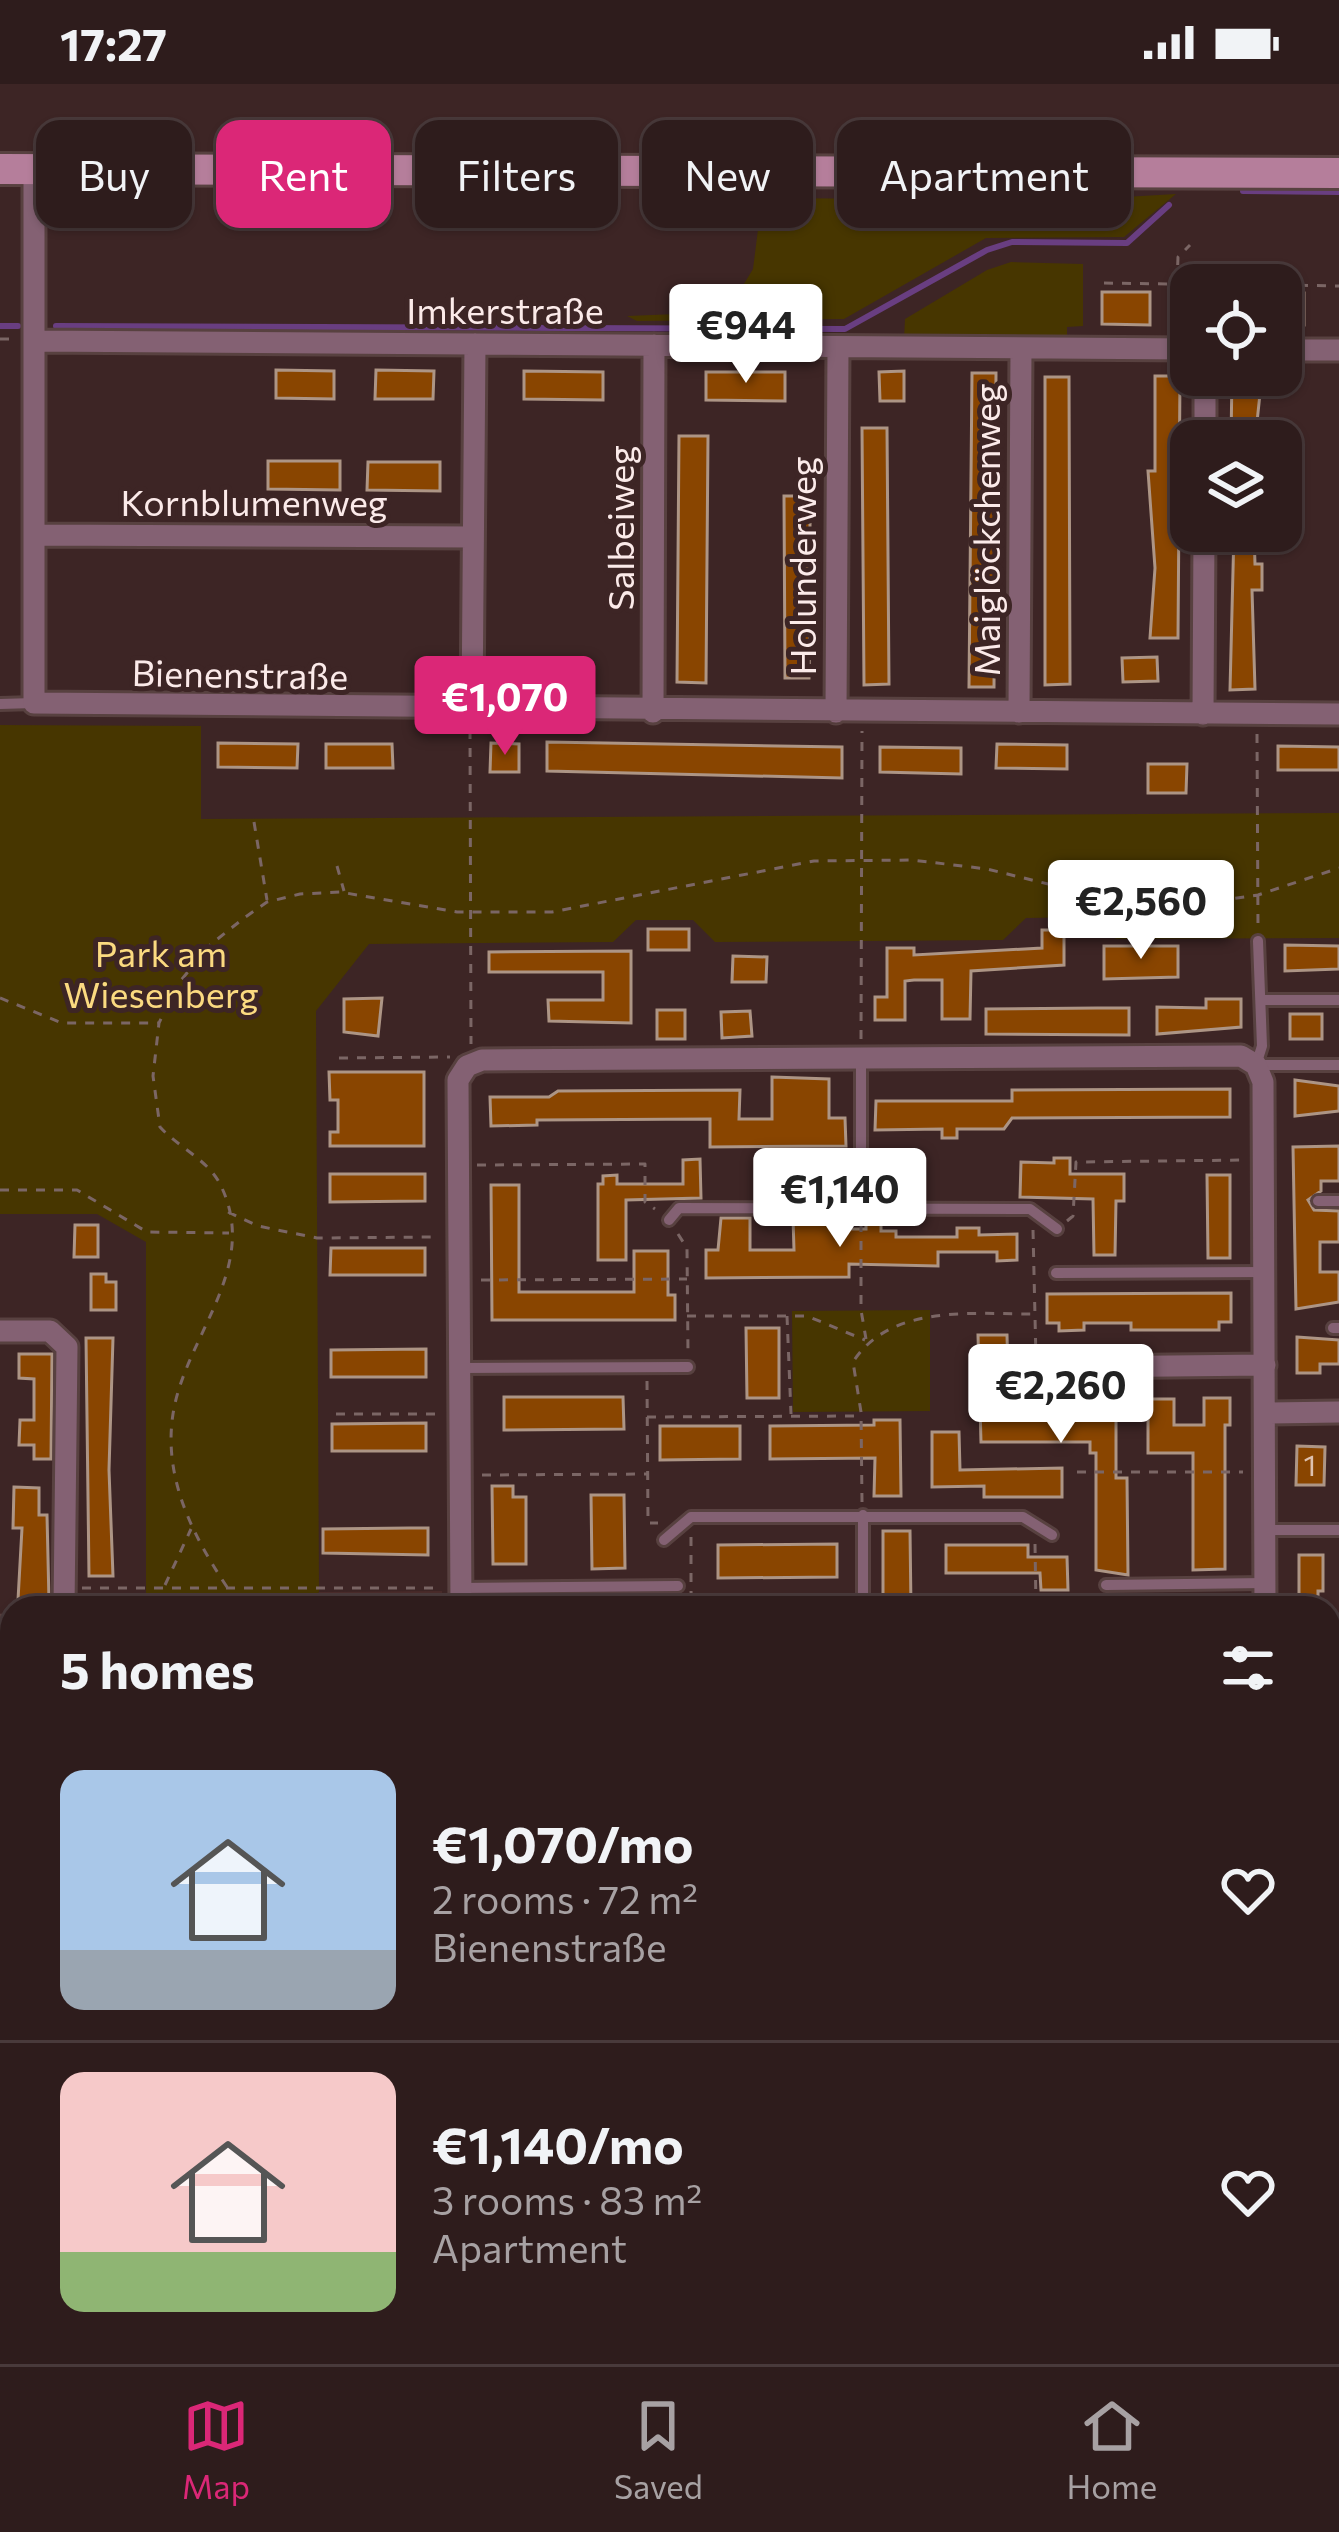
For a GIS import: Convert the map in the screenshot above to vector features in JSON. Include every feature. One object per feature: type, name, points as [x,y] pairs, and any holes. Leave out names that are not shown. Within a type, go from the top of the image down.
[{"type":"street","points":[[0,169],[1339,173]]},
{"type":"street","points":[[34,170],[34,703]]},
{"type":"street","name":"Imkerstraße","points":[[34,341],[1170,349]]},
{"type":"street","points":[[472,710],[475,344]]},
{"type":"street","name":"Salbeiweg","points":[[653,712],[654,345]]},
{"type":"street","name":"Holunderweg","points":[[836,712],[838,348]]},
{"type":"street","name":"Maiglöckchenweg","points":[[1019,712],[1021,348]]},
{"type":"street","points":[[1302,350],[1339,350]]},
{"type":"street","name":"Kornblumenweg","points":[[34,535],[473,537]]},
{"type":"street","points":[[1203,714],[1204,552]]},
{"type":"street","name":"Bienenstraße","points":[[34,703],[1339,715]]},
{"type":"street","points":[[460,1596],[458,1080],[467,1066],[482,1060],[1241,1056],[1256,1065],[1263,1082],[1265,1596]]},
{"type":"street","points":[[0,1331],[50,1331],[67,1347],[66,1596]]},
{"type":"street","points":[[1050,1386],[1077,1367],[1265,1365]]},
{"type":"street","points":[[1265,1413],[1339,1412]]},
{"type":"street","points":[[0,2147],[0,2294]]},
{"type":"lane","points":[[0,704],[34,703]]},
{"type":"lane","points":[[1258,941],[1262,1046],[1256,1065],[1339,1065]]},
{"type":"lane","points":[[1261,1000],[1339,1000]]},
{"type":"lane","points":[[861,1059],[861,1207]]},
{"type":"lane","points":[[1318,1201],[1339,1201]]},
{"type":"lane","points":[[669,1220],[679,1208],[1030,1208],[1057,1229]]},
{"type":"lane","points":[[1056,1274],[1265,1272]]},
{"type":"lane","points":[[461,1368],[688,1367]]},
{"type":"lane","points":[[862,1516],[863,1596]]},
{"type":"lane","points":[[664,1540],[685,1520],[862,1516],[1023,1517],[1052,1535]]},
{"type":"lane","points":[[1265,1530],[1339,1530]]},
{"type":"lane","points":[[1106,1586],[1265,1583]]},
{"type":"lane","points":[[496,1596],[678,1586]]},
{"type":"path","points":[[1178,264],[1178,256],[1190,245]]},
{"type":"path","points":[[1104,284],[1170,284]]},
{"type":"path","points":[[1302,285],[1339,286]]},
{"type":"path","points":[[339,1058],[448,1057],[471,1049],[472,710]]},
{"type":"path","points":[[1258,714],[1258,941]]},
{"type":"path","points":[[861,1059],[862,727]]},
{"type":"path","points":[[254,822],[267,902]]},
{"type":"path","points":[[227,1587],[192,1527],[174,1471],[172,1417],[192,1352],[224,1293],[226,1212],[222,1186],[208,1167],[160,1127],[153,1076],[159,1023],[178,983],[210,944],[267,902],[344,893],[471,913],[552,911],[711,877],[814,860],[860,859],[987,869],[1131,908],[1193,907],[1258,895],[1339,868]]},
{"type":"path","points":[[337,866],[344,893]]},
{"type":"path","points":[[0,998],[62,1023],[159,1023]]},
{"type":"path","points":[[1057,1229],[1073,1216],[1076,1162],[1246,1160]]},
{"type":"path","points":[[458,1165],[645,1164],[645,1202],[669,1220],[687,1248],[688,1367]]},
{"type":"path","points":[[0,1190],[77,1190],[147,1232],[229,1233]]},
{"type":"path","points":[[861,1207],[861,1310],[867,1341]]},
{"type":"path","points":[[1030,1208],[1036,1360],[1077,1367]]},
{"type":"path","points":[[226,1212],[281,1232],[317,1238],[444,1237]]},
{"type":"path","points":[[460,1280],[688,1279]]},
{"type":"path","points":[[787,1314],[791,1416]]},
{"type":"path","points":[[862,1516],[861,1414],[853,1362],[867,1341],[929,1315],[1033,1314]]},
{"type":"path","points":[[687,1316],[807,1316],[867,1341]]},
{"type":"path","points":[[647,1368],[648,1523],[685,1520],[691,1596]]},
{"type":"path","points":[[336,1414],[444,1414]]},
{"type":"path","points":[[647,1418],[861,1414]]},
{"type":"path","points":[[1077,1472],[1265,1472]]},
{"type":"path","points":[[460,1475],[647,1474]]},
{"type":"path","points":[[163,1588],[192,1527]]},
{"type":"path","points":[[1036,1596],[1035,1539],[1040,1528]]},
{"type":"path","points":[[85,1596],[227,1587],[418,1596]]},
{"type":"shaded area","points":[[442,1591],[442,1596],[315,1596],[319,1592]]},
{"type":"green space","points":[[1176,194],[1124,237],[986,238],[844,319],[637,321],[627,316],[677,314],[706,293],[739,292],[753,269],[758,228],[813,228],[813,198],[837,198],[837,228],[1131,228],[1131,197]]},
{"type":"green space","points":[[1011,262],[1083,264],[1083,326],[1067,327],[1067,341],[904,339],[905,319],[987,270]]},
{"type":"green space","name":"Park am Wiesenberg","points":[[0,725],[201,726],[201,819],[1339,813],[1339,938],[1116,939],[1094,917],[1026,918],[1003,940],[715,942],[693,920],[636,920],[613,942],[369,944],[316,1011],[319,1592],[315,1596],[146,1596],[146,1242],[97,1214],[0,1214]]},
{"type":"green space","points":[[930,1310],[930,1411],[793,1412],[792,1311]]},
{"type":"building","points":[[1102,292],[1150,292],[1150,325],[1102,324]]},
{"type":"building","points":[[276,370],[334,371],[334,399],[276,398]]},
{"type":"building","points":[[376,370],[434,371],[433,399],[375,399]]},
{"type":"building","points":[[524,371],[603,372],[603,400],[524,399]]},
{"type":"building","points":[[904,371],[904,401],[880,401],[879,372]]},
{"type":"building","points":[[706,372],[785,372],[785,401],[706,400]]},
{"type":"building","points":[[972,373],[996,373],[994,687],[969,687]]},
{"type":"building","points":[[1155,376],[1170,376],[1170,396],[1180,396],[1180,420],[1170,420],[1170,552],[1179,552],[1178,638],[1150,638],[1155,568],[1148,471],[1155,471]]},
{"type":"building","points":[[1045,377],[1069,377],[1070,684],[1045,685]]},
{"type":"building","points":[[1232,396],[1260,396],[1257,420],[1231,420]]},
{"type":"building","points":[[862,428],[887,428],[889,684],[864,685]]},
{"type":"building","points":[[679,436],[708,436],[706,683],[677,682]]},
{"type":"building","points":[[268,461],[340,461],[340,490],[268,489]]},
{"type":"building","points":[[368,462],[440,462],[440,491],[367,490]]},
{"type":"building","points":[[784,496],[810,496],[810,569],[803,569],[802,576],[802,607],[810,606],[809,678],[785,678]]},
{"type":"building","points":[[1233,552],[1255,552],[1255,564],[1262,564],[1262,590],[1252,590],[1255,689],[1230,690]]},
{"type":"building","points":[[1157,657],[1158,681],[1123,682],[1122,658]]},
{"type":"building","points":[[547,742],[842,747],[842,778],[547,771]]},
{"type":"building","points":[[218,743],[298,744],[297,768],[218,767]]},
{"type":"building","points":[[491,743],[519,744],[519,772],[490,772]]},
{"type":"building","points":[[326,744],[392,744],[393,768],[326,768]]},
{"type":"building","points":[[997,744],[1067,745],[1067,769],[996,768]]},
{"type":"building","points":[[1278,746],[1339,747],[1339,770],[1278,770]]},
{"type":"building","points":[[880,747],[961,748],[961,774],[880,772]]},
{"type":"building","points":[[1148,764],[1187,764],[1186,793],[1148,793]]},
{"type":"building","points":[[648,929],[689,929],[689,950],[648,950]]},
{"type":"building","points":[[1042,930],[1064,930],[1064,965],[971,971],[970,1019],[942,1019],[942,980],[914,980],[905,981],[905,1020],[875,1020],[875,997],[887,997],[887,948],[914,948],[914,955],[1042,948]]},
{"type":"building","points":[[1285,945],[1339,946],[1339,969],[1285,971]]},
{"type":"building","points":[[1104,946],[1178,946],[1178,977],[1104,979]]},
{"type":"building","points":[[631,951],[631,1023],[549,1021],[548,1000],[603,1000],[603,972],[489,972],[489,952]]},
{"type":"building","points":[[733,956],[767,957],[766,982],[732,982]]},
{"type":"building","points":[[382,998],[378,1036],[344,1032],[344,999]]},
{"type":"building","points":[[1206,999],[1241,999],[1241,1027],[1157,1034],[1157,1007],[1206,1008]]},
{"type":"building","points":[[1129,1008],[1129,1035],[986,1034],[986,1009]]},
{"type":"building","points":[[657,1010],[685,1010],[685,1039],[657,1039]]},
{"type":"building","points":[[750,1011],[752,1036],[722,1038],[721,1012]]},
{"type":"building","points":[[1290,1014],[1322,1014],[1322,1039],[1290,1039]]},
{"type":"building","points":[[329,1072],[424,1072],[424,1146],[330,1146],[330,1132],[338,1132],[338,1100],[330,1100]]},
{"type":"building","points":[[772,1077],[829,1079],[829,1118],[845,1118],[846,1146],[710,1147],[710,1119],[537,1120],[537,1125],[491,1126],[490,1097],[549,1097],[558,1091],[740,1090],[739,1119],[772,1119]]},
{"type":"building","points":[[1295,1080],[1339,1086],[1339,1111],[1295,1116]]},
{"type":"building","points":[[1230,1089],[1230,1117],[1012,1118],[1004,1129],[957,1129],[957,1138],[942,1138],[942,1129],[875,1130],[876,1101],[1012,1101],[1012,1090]]},
{"type":"building","points":[[1339,1146],[1339,1181],[1321,1181],[1321,1191],[1308,1200],[1314,1210],[1339,1211],[1339,1242],[1320,1242],[1320,1272],[1339,1272],[1339,1302],[1296,1309],[1293,1147]]},
{"type":"building","points":[[1054,1158],[1070,1158],[1070,1174],[1124,1174],[1124,1201],[1116,1201],[1115,1255],[1094,1255],[1093,1199],[1020,1197],[1021,1162],[1054,1163]]},
{"type":"building","points":[[700,1159],[701,1198],[626,1200],[626,1260],[598,1260],[598,1184],[603,1184],[603,1176],[617,1175],[617,1184],[683,1184],[683,1160]]},
{"type":"building","points":[[330,1174],[425,1174],[425,1201],[330,1202]]},
{"type":"building","points":[[1207,1175],[1230,1175],[1230,1258],[1208,1258]]},
{"type":"building","points":[[491,1185],[519,1185],[519,1292],[634,1292],[634,1251],[668,1251],[668,1295],[675,1295],[675,1320],[492,1320]]},
{"type":"building","points":[[721,1218],[750,1218],[750,1250],[794,1250],[793,1218],[830,1218],[830,1229],[866,1229],[866,1218],[881,1218],[881,1231],[896,1231],[896,1237],[957,1237],[957,1228],[979,1228],[979,1235],[1017,1234],[1017,1260],[997,1261],[997,1252],[938,1252],[938,1266],[849,1264],[849,1277],[706,1278],[706,1250],[718,1250]]},
{"type":"building","points":[[75,1225],[98,1225],[98,1257],[74,1257]]},
{"type":"building","points":[[331,1248],[425,1248],[425,1275],[330,1275]]},
{"type":"building","points":[[91,1274],[106,1274],[106,1282],[116,1282],[116,1310],[91,1310]]},
{"type":"building","points":[[1231,1293],[1231,1322],[1219,1322],[1219,1330],[1131,1330],[1131,1323],[1084,1323],[1084,1330],[1059,1331],[1059,1323],[1047,1323],[1047,1294]]},
{"type":"building","points":[[746,1328],[779,1328],[779,1398],[747,1398]]},
{"type":"building","points":[[978,1335],[1007,1335],[1009,1416],[1090,1416],[1089,1399],[1116,1399],[1116,1478],[1127,1478],[1128,1575],[1096,1570],[1096,1453],[1090,1453],[1090,1442],[981,1442]]},
{"type":"building","points":[[1297,1337],[1339,1340],[1339,1364],[1320,1364],[1320,1373],[1297,1373]]},
{"type":"building","points":[[86,1338],[113,1338],[109,1470],[113,1576],[89,1576]]},
{"type":"building","points":[[426,1349],[426,1377],[331,1377],[331,1350]]},
{"type":"building","points":[[19,1354],[52,1354],[51,1459],[34,1459],[34,1445],[19,1445],[20,1420],[34,1420],[34,1379],[19,1378]]},
{"type":"building","points":[[504,1397],[623,1397],[624,1429],[504,1430]]},
{"type":"building","points":[[1204,1398],[1230,1398],[1230,1425],[1225,1425],[1225,1569],[1193,1570],[1193,1453],[1148,1453],[1148,1399],[1174,1399],[1174,1425],[1204,1425]]},
{"type":"building","points":[[874,1420],[900,1420],[901,1496],[874,1496],[875,1458],[770,1459],[770,1426],[874,1425]]},
{"type":"building","points":[[426,1423],[426,1451],[332,1451],[332,1424]]},
{"type":"building","points":[[660,1426],[740,1426],[740,1459],[660,1460]]},
{"type":"building","points":[[932,1432],[959,1432],[960,1470],[1062,1468],[1062,1497],[984,1497],[984,1486],[932,1487]]},
{"type":"building","points":[[1297,1446],[1325,1447],[1324,1485],[1296,1485]]},
{"type":"building","points":[[492,1486],[513,1486],[513,1497],[526,1497],[526,1564],[493,1564]]},
{"type":"building","points":[[14,1487],[39,1488],[39,1515],[47,1515],[49,1596],[18,1596],[22,1528],[13,1528]]},
{"type":"building","points":[[591,1495],[624,1495],[625,1568],[592,1569]]},
{"type":"building","points":[[428,1528],[428,1555],[323,1553],[323,1529]]},
{"type":"building","points":[[883,1531],[910,1531],[911,1596],[883,1596]]},
{"type":"building","points":[[837,1544],[837,1577],[718,1578],[718,1545]]},
{"type":"building","points":[[946,1545],[1028,1545],[1028,1557],[1067,1557],[1068,1590],[1041,1590],[1040,1573],[946,1573]]},
{"type":"building","points":[[1299,1555],[1323,1555],[1323,1591],[1318,1596],[1299,1596]]},
{"type":"waterway","points":[[1243,191],[1339,192]]},
{"type":"waterway","points":[[56,326],[845,329],[987,250],[1012,242],[1127,243],[1169,205]]},
{"type":"waterway","points":[[0,326],[18,326]]}]
